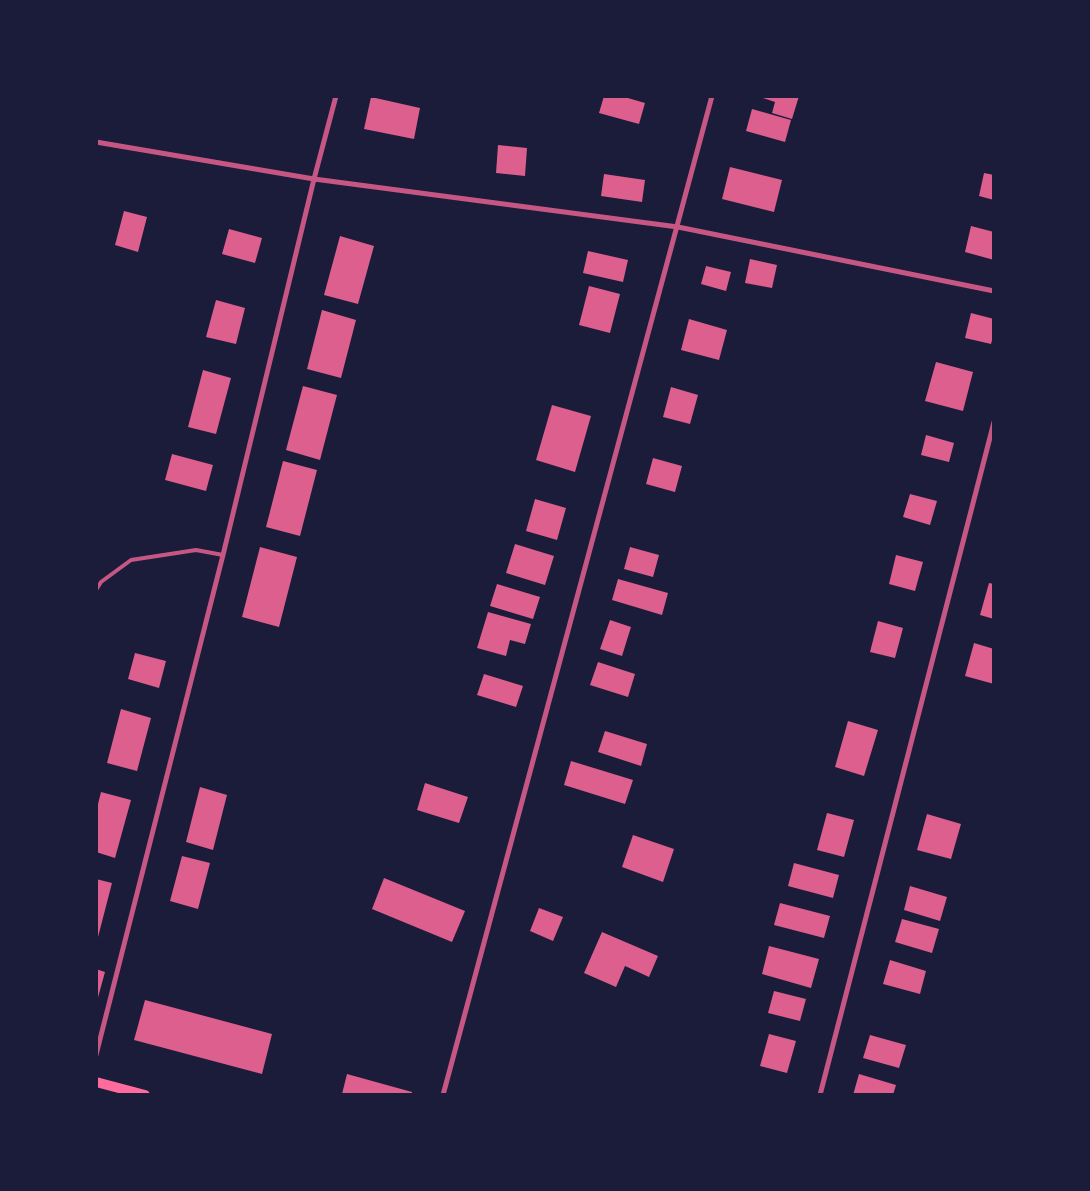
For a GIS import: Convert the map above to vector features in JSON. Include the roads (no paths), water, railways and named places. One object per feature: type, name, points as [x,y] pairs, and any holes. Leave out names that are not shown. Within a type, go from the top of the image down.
[{"type":"main road","points":[[96,1082],[145,1095]]},
{"type":"street","points":[[96,1055],[223,555],[314,179],[336,96]]},
{"type":"street","points":[[443,1095],[712,96]]},
{"type":"street","points":[[96,142],[314,179],[678,226],[994,291]]},
{"type":"street","points":[[820,1095],[994,422]]},
{"type":"lane","points":[[96,590],[101,582],[132,560],[196,550],[223,555]]}]
